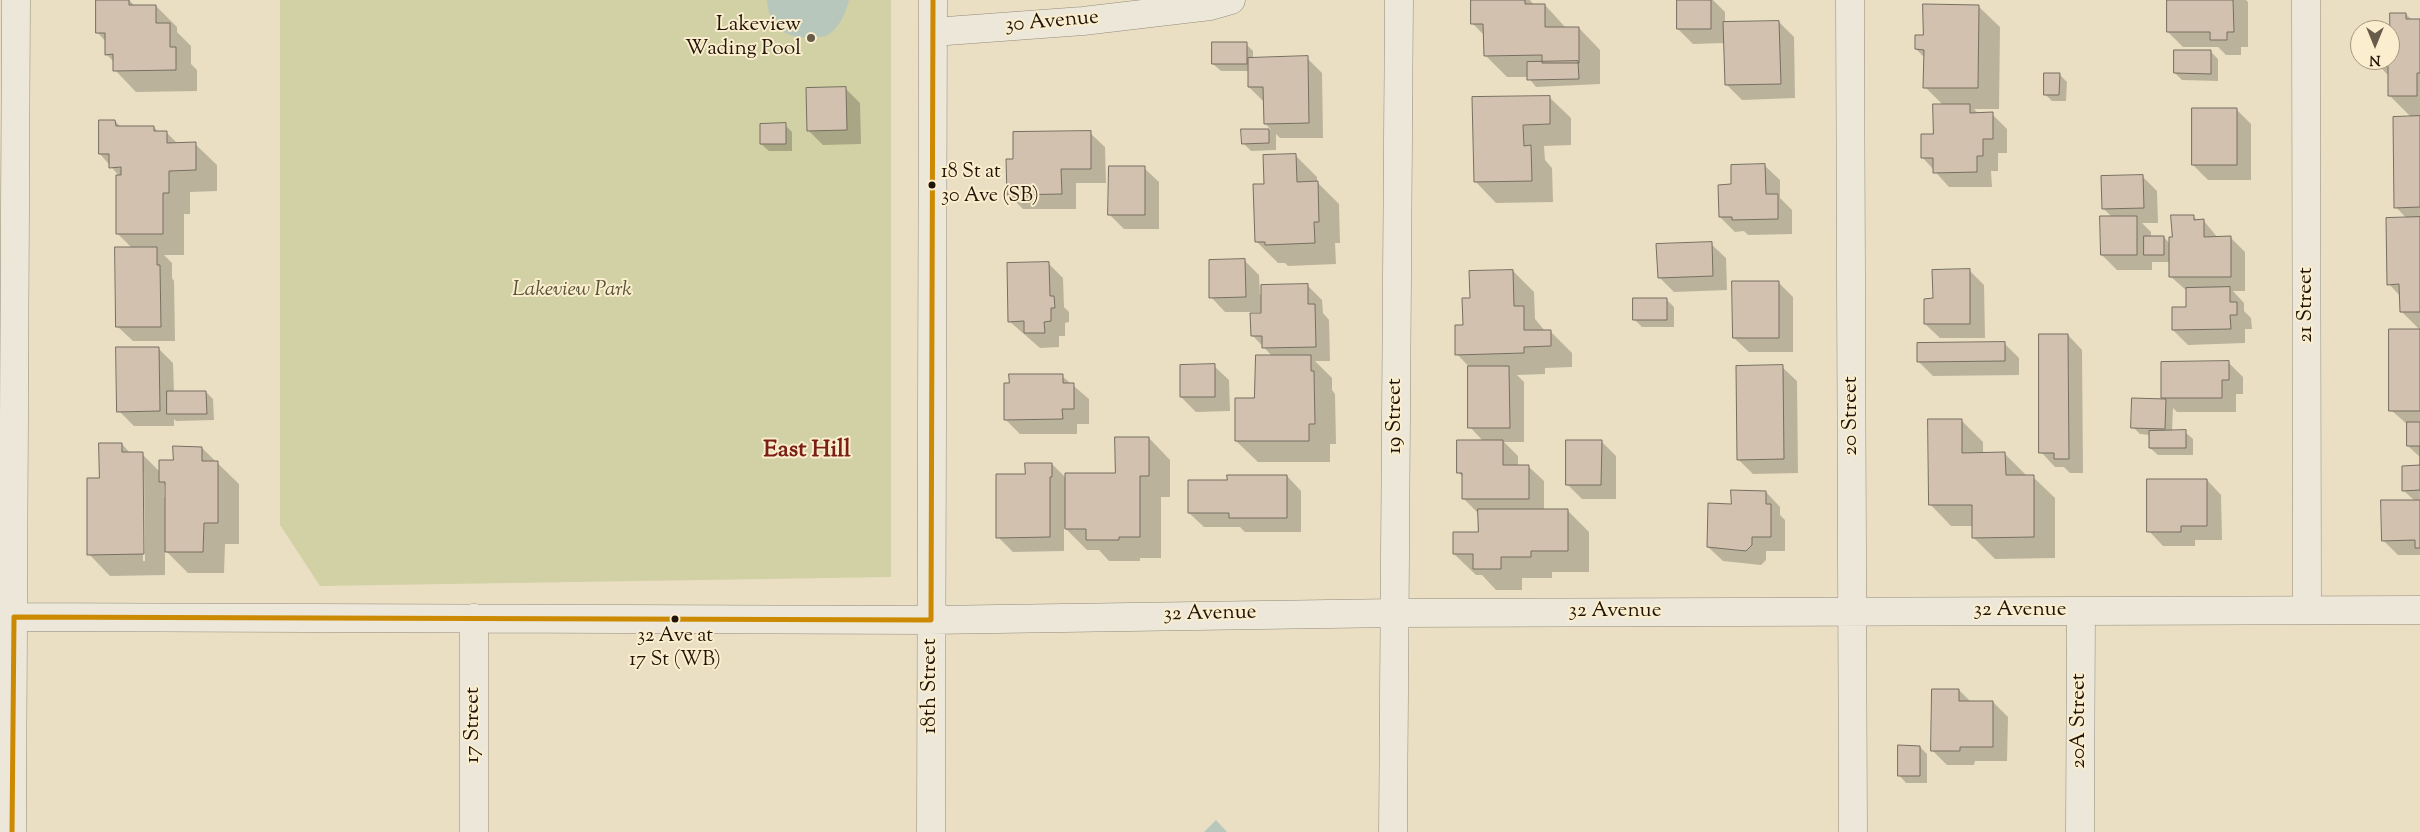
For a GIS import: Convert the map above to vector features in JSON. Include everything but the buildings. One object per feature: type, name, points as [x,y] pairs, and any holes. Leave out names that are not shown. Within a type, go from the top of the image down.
[{"type":"street","points":[[12,832],[7,617],[16,0]]},
{"type":"street","name":"18th Street","points":[[931,832],[933,0]]},
{"type":"street","name":"30 Avenue","points":[[933,32],[1083,21],[1210,6],[1231,0]]},
{"type":"street","name":"19 Street","points":[[1394,832],[1399,0]]},
{"type":"street","name":"20 Street","points":[[1850,0],[1853,832]]},
{"type":"street","name":"21 Street","points":[[2306,0],[2308,610]]},
{"type":"street","name":"32 Avenue","points":[[7,617],[931,620],[1395,612],[2420,610]]},
{"type":"street","name":"20A Street","points":[[2080,832],[2081,611]]},
{"type":"street","name":"17 Street","points":[[474,618],[474,832]]},
{"type":"green space","name":"Lakeview Park","points":[[280,0],[891,0],[891,577],[320,586],[280,525]]},
{"type":"shaded area","points":[[767,0],[849,0],[841,20],[831,33],[825,36],[806,38],[789,34],[776,25],[768,10]]},
{"type":"shaded area","points":[[1216,820],[1227,832],[1204,832]]},
{"type":"transit line","points":[[12,832],[14,617],[931,620],[933,0]]},
{"type":"place","name":"Lakeview Wading Pool","points":[[811,38]]},
{"type":"place","name":"18 St at 30 Ave (SB)","points":[[932,185]]},
{"type":"place","name":"32 Ave at 17 St (WB)","points":[[675,619]]},
{"type":"district","name":"East Hill","points":[[807,452]]}]
